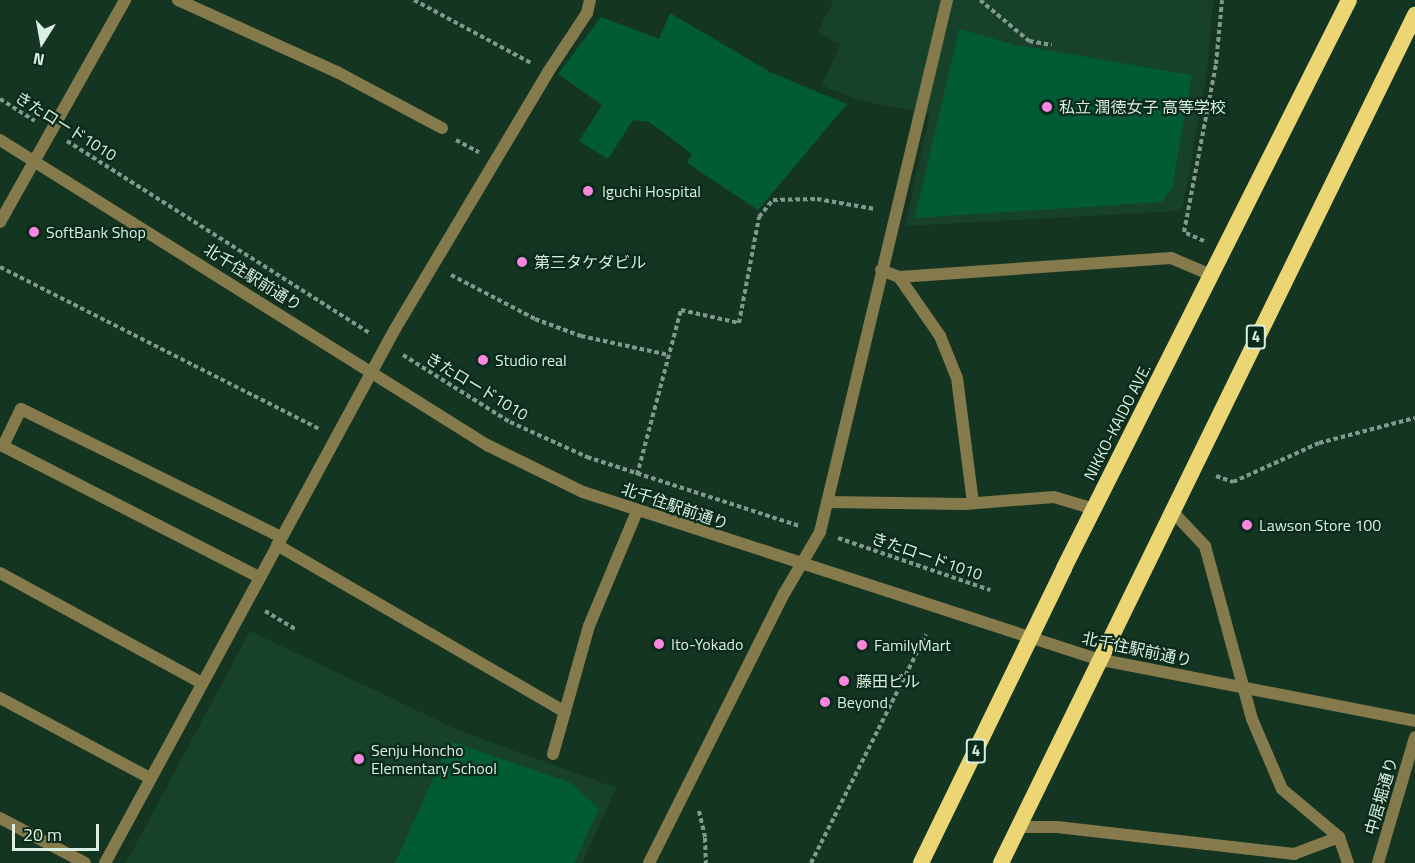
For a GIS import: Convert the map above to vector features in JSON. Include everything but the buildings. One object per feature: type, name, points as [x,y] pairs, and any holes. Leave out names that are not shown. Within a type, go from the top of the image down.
[{"type":"highway","name":"NIKKO-KAIDO AVE.","points":[[921,863],[1094,509],[1349,0]]},
{"type":"highway","name":"4","points":[[1000,863],[1097,659],[1415,15]]},
{"type":"street","points":[[0,222],[125,0]]},
{"type":"street","points":[[178,0],[337,72],[442,128]]},
{"type":"street","points":[[105,863],[200,682],[374,373],[387,345],[548,72],[587,13],[590,0]]},
{"type":"street","points":[[649,863],[820,532],[946,0]]},
{"type":"street","name":"北千住駅前通り","points":[[0,140],[36,160],[374,373],[538,472],[637,511],[1031,640],[1097,659],[1415,720]]},
{"type":"street","points":[[881,270],[899,277],[1171,258],[1211,275]]},
{"type":"street","points":[[899,277],[940,336],[957,378],[968,503]]},
{"type":"street","points":[[259,577],[3,446],[3,439],[21,409],[279,541],[565,711]]},
{"type":"street","points":[[827,502],[968,503],[1054,497],[1094,509]]},
{"type":"street","points":[[1171,510],[1205,546],[1252,719],[1282,789],[1339,837],[1348,863]]},
{"type":"street","points":[[553,754],[590,626],[637,511]]},
{"type":"street","points":[[0,573],[200,682]]},
{"type":"street","points":[[0,698],[150,778]]},
{"type":"street","name":"中居堀通り","points":[[1378,863],[1415,737]]},
{"type":"street","points":[[0,818],[85,863]]},
{"type":"street","points":[[1018,827],[1057,827],[1294,854],[1339,837]]},
{"type":"path","points":[[414,0],[548,72]]},
{"type":"path","points":[[980,0],[1029,40],[1052,45]]},
{"type":"path","points":[[1222,0],[1216,64],[1184,232],[1224,250]]},
{"type":"path","name":"きたロード1010","points":[[0,99],[510,422],[637,475],[820,532],[990,590]]},
{"type":"path","points":[[442,128],[449,136],[496,160]]},
{"type":"path","points":[[637,475],[681,310],[739,323],[759,217],[773,200],[817,199],[895,212]]},
{"type":"path","points":[[435,266],[535,319],[581,336],[669,355]]},
{"type":"path","points":[[0,267],[336,437]]},
{"type":"path","points":[[1192,468],[1233,482],[1319,443],[1415,418]]},
{"type":"path","points":[[246,601],[297,630]]},
{"type":"path","points":[[811,863],[926,634]]},
{"type":"path","points":[[688,788],[705,838],[706,863]]},
{"type":"shaded area","name":"私立 潤徳女子 高等学校","points":[[834,0],[1213,0],[1207,71],[1183,206],[1178,211],[905,226],[930,114],[858,100],[822,85],[840,45],[818,31]]},
{"type":"shaded area","points":[[670,13],[772,73],[847,104],[758,210],[687,163],[692,154],[649,122],[633,120],[608,159],[579,141],[602,105],[558,74],[601,17],[659,39]]},
{"type":"shaded area","points":[[959,29],[1016,45],[1192,75],[1172,188],[1162,202],[915,218]]},
{"type":"shaded area","name":"Senju Honcho Elementary School","points":[[250,631],[458,730],[616,788],[582,863],[126,863]]},
{"type":"shaded area","points":[[450,741],[571,783],[599,809],[574,863],[395,863]]},
{"type":"place","name":"私立 潤徳女子 高等学校","points":[[1047,107]]},
{"type":"place","name":"Iguchi Hospital","points":[[588,191]]},
{"type":"place","name":"SoftBank Shop","points":[[34,232]]},
{"type":"place","name":"第三タケダビル","points":[[522,262]]},
{"type":"place","name":"Studio real","points":[[483,360]]},
{"type":"place","name":"Lawson Store 100","points":[[1247,525]]},
{"type":"place","name":"Ito-Yokado","points":[[659,644]]},
{"type":"place","name":"FamilyMart","points":[[862,645]]},
{"type":"place","name":"藤田ビル","points":[[844,681]]},
{"type":"place","name":"Beyond","points":[[825,702]]},
{"type":"place","name":"Senju Honcho Elementary School","points":[[359,759]]}]
